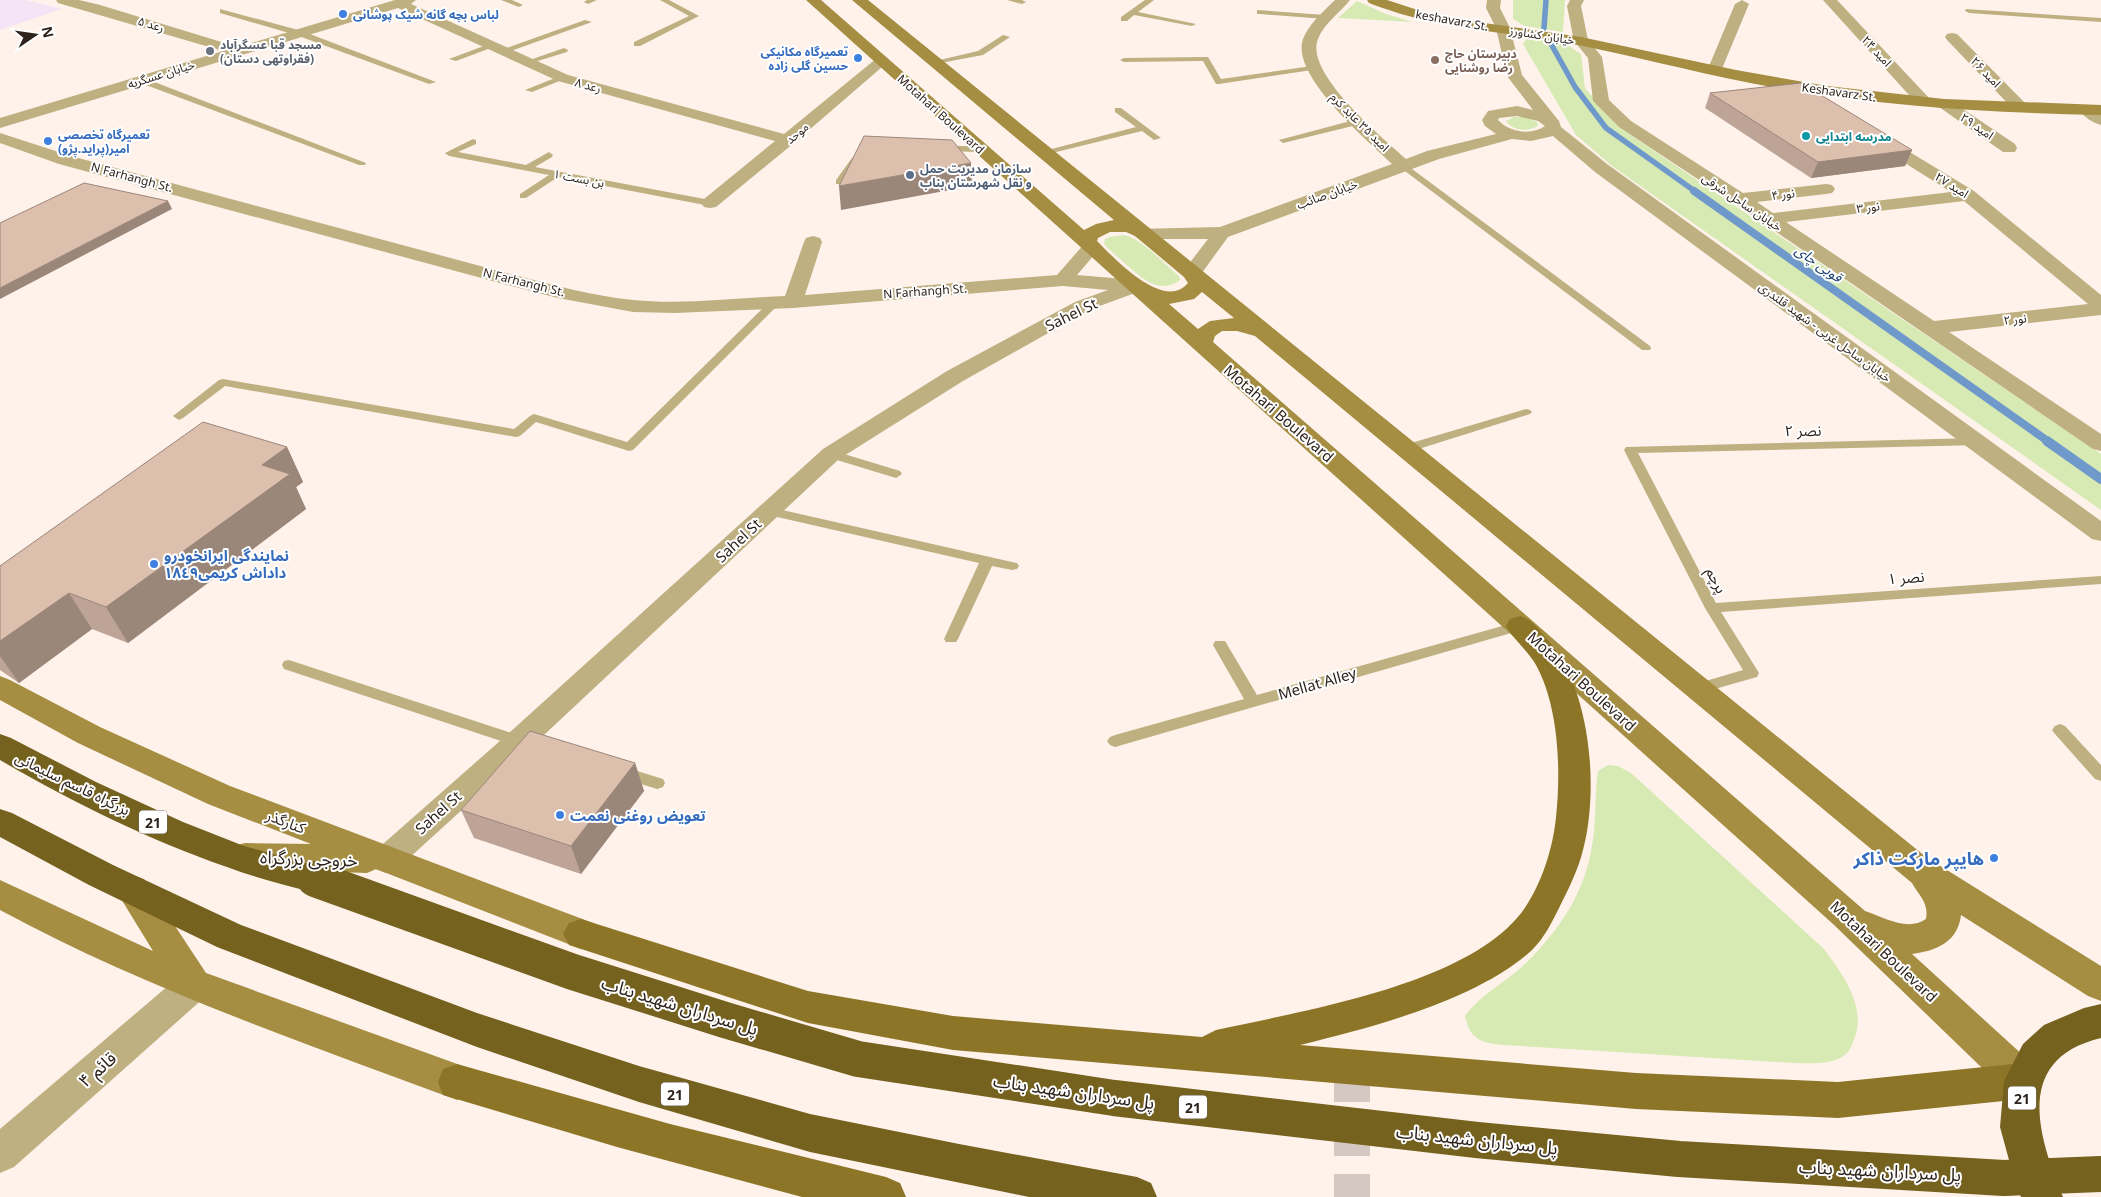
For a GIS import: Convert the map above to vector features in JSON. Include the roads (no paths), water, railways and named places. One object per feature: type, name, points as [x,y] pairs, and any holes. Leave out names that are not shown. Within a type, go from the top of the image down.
[{"type":"highway","name":"بزرگراه قاسم سلیمانی","points":[[0,746],[51,774],[174,832],[233,855],[315,880]]},
{"type":"highway","name":"21","points":[[0,822],[101,875],[228,936],[477,1030],[677,1095],[810,1133],[978,1168],[1137,1197]]},
{"type":"highway","name":"پل سرداران شهید بناب","points":[[315,880],[573,972],[725,1020],[858,1059],[1114,1098],[1477,1140],[1679,1159],[1985,1176],[2101,1174]]},
{"type":"highway","name":"21","points":[[2044,1197],[2035,1182],[2020,1127],[2023,1081],[2036,1056],[2057,1037],[2084,1024],[2101,1022]]},
{"type":"main road","name":"Motahari Boulevard","points":[[813,0],[1845,914],[2023,1081]]},
{"type":"main road","name":"keshavarz St.","points":[[1374,0],[1437,20],[1503,28]]},
{"type":"main road","points":[[863,1],[1044,152],[1082,201],[1142,233]]},
{"type":"main road","name":"خیابان کشاورز","points":[[1503,28],[1580,41]]},
{"type":"main road","name":"Keshavarz St.","points":[[1580,41],[1714,71],[1788,85],[1944,104],[2094,110]]},
{"type":"main road","points":[[1040,201],[1054,207],[1082,201]]},
{"type":"main road","points":[[1092,247],[1087,242],[1087,238],[1098,230],[1116,226],[1136,229],[1142,233],[1931,881],[1940,896],[1945,910],[1943,924],[1934,933],[1920,938],[1903,939],[1883,934],[1845,914]]},
{"type":"main road","points":[[1136,286],[1152,295],[1162,297],[1183,296],[1196,288],[1198,283],[1192,273]]},
{"type":"main road","points":[[1206,349],[1202,344],[1203,338],[1206,332],[1214,328],[1234,324],[1246,325],[1264,332]]},
{"type":"main road","points":[[1192,1053],[1365,1012],[1429,991],[1463,976],[1494,958],[1530,928],[1558,878],[1567,850],[1573,823],[1573,748],[1560,694],[1550,663],[1520,626]]},
{"type":"main road","name":"کنارگذر","points":[[0,687],[89,736],[219,795],[581,934],[808,1007],[953,1033],[1192,1053]]},
{"type":"main road","name":"خروجی بزرگراه","points":[[233,855],[386,860]]},
{"type":"main road","points":[[1914,867],[2101,985]]},
{"type":"main road","points":[[132,889],[194,985]]},
{"type":"main road","points":[[0,894],[50,921],[194,985],[457,1082],[614,1128],[798,1177],[886,1197]]},
{"type":"main road","name":"21","points":[[1192,1053],[1636,1091],[1838,1100],[2023,1081]]},
{"type":"street","name":"رعد ۵","points":[[63,0],[237,51]]},
{"type":"street","points":[[1312,68],[1309,44],[1324,17],[1343,0]]},
{"type":"street","points":[[1494,0],[1494,8],[1503,28],[1515,76],[1551,124]]},
{"type":"street","name":"خیابان ساحل شرقی","points":[[1577,0],[1574,6],[1580,41],[1595,56],[1601,101],[1625,124],[1740,199],[2101,444]]},
{"type":"street","name":"امید ۲۴","points":[[1830,0],[1924,102]]},
{"type":"street","name":"خیابان عسگریه","points":[[0,124],[404,2]]},
{"type":"street","name":"رعد ۸","points":[[404,2],[563,78],[788,140]]},
{"type":"street","points":[[1714,71],[1742,4]]},
{"type":"street","name":"امید ۲۶","points":[[1952,37],[2020,107]]},
{"type":"street","name":"موحد","points":[[710,203],[882,62]]},
{"type":"street","name":"امید ۳۵ عابد کرم","points":[[1312,68],[1339,104],[1404,166]]},
{"type":"street","points":[[1515,76],[1492,117],[1491,123],[1499,129],[1513,134],[1534,136],[1543,134],[1551,124]]},
{"type":"street","points":[[1788,85],[1829,110]]},
{"type":"street","name":"امید ۲۹","points":[[1944,104],[2009,148]]},
{"type":"street","points":[[2094,110],[2101,120]]},
{"type":"street","points":[[1492,117],[1508,111],[1527,112],[1551,124]]},
{"type":"street","name":"خیابان صائب","points":[[1433,155],[1492,117]]},
{"type":"street","name":"خیابان ساحل غربی - شهید قلندری","points":[[1551,124],[1601,168],[2101,532]]},
{"type":"street","name":"امید ۲۷","points":[[1862,130],[1968,195],[2101,305]]},
{"type":"street","name":"خیابان صائب","points":[[1142,233],[1222,233],[1433,155],[1513,134]]},
{"type":"street","name":"N Farhangh St.","points":[[0,138],[65,160],[558,292],[633,306],[718,306],[1063,280],[1136,286]]},
{"type":"street","name":"نور ۴","points":[[1740,199],[1826,189]]},
{"type":"street","name":"نور ۳","points":[[1769,219],[1968,195]]},
{"type":"street","points":[[1192,273],[1222,233]]},
{"type":"street","points":[[784,302],[814,242]]},
{"type":"street","points":[[1063,280],[1092,247]]},
{"type":"street","name":"Sahel St","points":[[386,860],[528,744],[831,454],[955,376],[1065,315],[1082,306],[1136,286]]},
{"type":"street","name":"نور ۲","points":[[1929,328],[2101,309]]},
{"type":"street","name":"قائم ۴","points":[[0,1154],[194,985]]},
{"type":"lane","points":[[505,0],[519,5]]},
{"type":"lane","points":[[636,44],[695,16],[664,0]]},
{"type":"lane","points":[[1011,0],[1022,2]]},
{"type":"lane","points":[[1124,19],[1150,0]]},
{"type":"lane","points":[[223,11],[299,33],[432,82]]},
{"type":"lane","points":[[1969,11],[2101,20]]},
{"type":"lane","points":[[1260,12],[1324,17]]},
{"type":"lane","points":[[1133,13],[1192,24]]},
{"type":"lane","points":[[453,59],[588,22]]},
{"type":"lane","points":[[935,62],[980,54],[1006,37]]},
{"type":"lane","points":[[528,62],[564,50]]},
{"type":"lane","points":[[1124,60],[1205,59],[1219,82],[1312,68]]},
{"type":"lane","points":[[529,90],[563,78]]},
{"type":"lane","points":[[141,80],[362,163]]},
{"type":"lane","points":[[1118,110],[1157,138]]},
{"type":"lane","points":[[1283,140],[1358,122]]},
{"type":"lane","points":[[1044,152],[1143,128]]},
{"type":"lane","name":"بن بست ۱","points":[[473,142],[449,153],[710,203]]},
{"type":"lane","points":[[839,182],[863,149]]},
{"type":"lane","points":[[930,149],[981,149]]},
{"type":"lane","points":[[527,168],[549,155]]},
{"type":"lane","points":[[1404,166],[1646,348]]},
{"type":"lane","points":[[523,196],[556,174]]},
{"type":"lane","points":[[179,416],[223,382],[516,433],[534,418],[629,447],[784,302]]},
{"type":"lane","points":[[1405,448],[1526,412]]},
{"type":"lane","name":"نصر ۲","points":[[1630,450],[1976,442]]},
{"type":"lane","name":"پرچم","points":[[1630,450],[1712,608],[1752,673],[1697,688]]},
{"type":"lane","points":[[831,454],[896,474]]},
{"type":"lane","points":[[769,512],[1012,566]]},
{"type":"lane","points":[[951,639],[987,561]]},
{"type":"lane","name":"نصر ۱","points":[[1712,608],[2101,580]]},
{"type":"lane","name":"Mellat Alley","points":[[1115,741],[1520,626]]},
{"type":"lane","points":[[1220,645],[1253,702]]},
{"type":"lane","points":[[289,665],[528,744]]},
{"type":"lane","points":[[2060,730],[2101,775]]},
{"type":"lane","points":[[611,769],[657,783]]},
{"type":"waterway","name":"قوبی چای","points":[[1544,28],[1546,0]]},
{"type":"waterway","name":"قوبی چای","points":[[1550,42],[1575,87],[1606,128],[1696,192]]},
{"type":"waterway","name":"قوبی چای","points":[[1694,191],[2049,442]]},
{"type":"waterway","name":"قوبی چای","points":[[2047,441],[2101,479]]},
{"type":"tunnel","points":[[1352,1066],[1352,1197]]},
{"type":"place","name":"لباس بچه گانه شیک پوشانی","points":[[343,14]]},
{"type":"place","name":"مسجد قبا عسگرآباد (فقراوتهی دستان)","points":[[210,51]]},
{"type":"place","name":"تعمیرگاه مکانیکی حسین گلی زاده","points":[[858,58]]},
{"type":"place","name":"دبیرستان حاج رضا روشنایی","points":[[1435,60]]},
{"type":"place","name":"مدرسه ابتدایی","points":[[1806,136]]},
{"type":"place","name":"تعمیرگاه تخصصی امیر(پراید.پژو)","points":[[48,141]]},
{"type":"place","name":"سازمان مدیریت حمل و نقل شهرستان بناب","points":[[910,175]]},
{"type":"place","name":"نمایندگی ایرانخودرو داداش کریمی١٨٤٩","points":[[154,564]]},
{"type":"place","name":"تعویض روغنی نعمت","points":[[560,815]]},
{"type":"place","name":"هایپر مارکت ذاکر","points":[[1994,858]]}]
